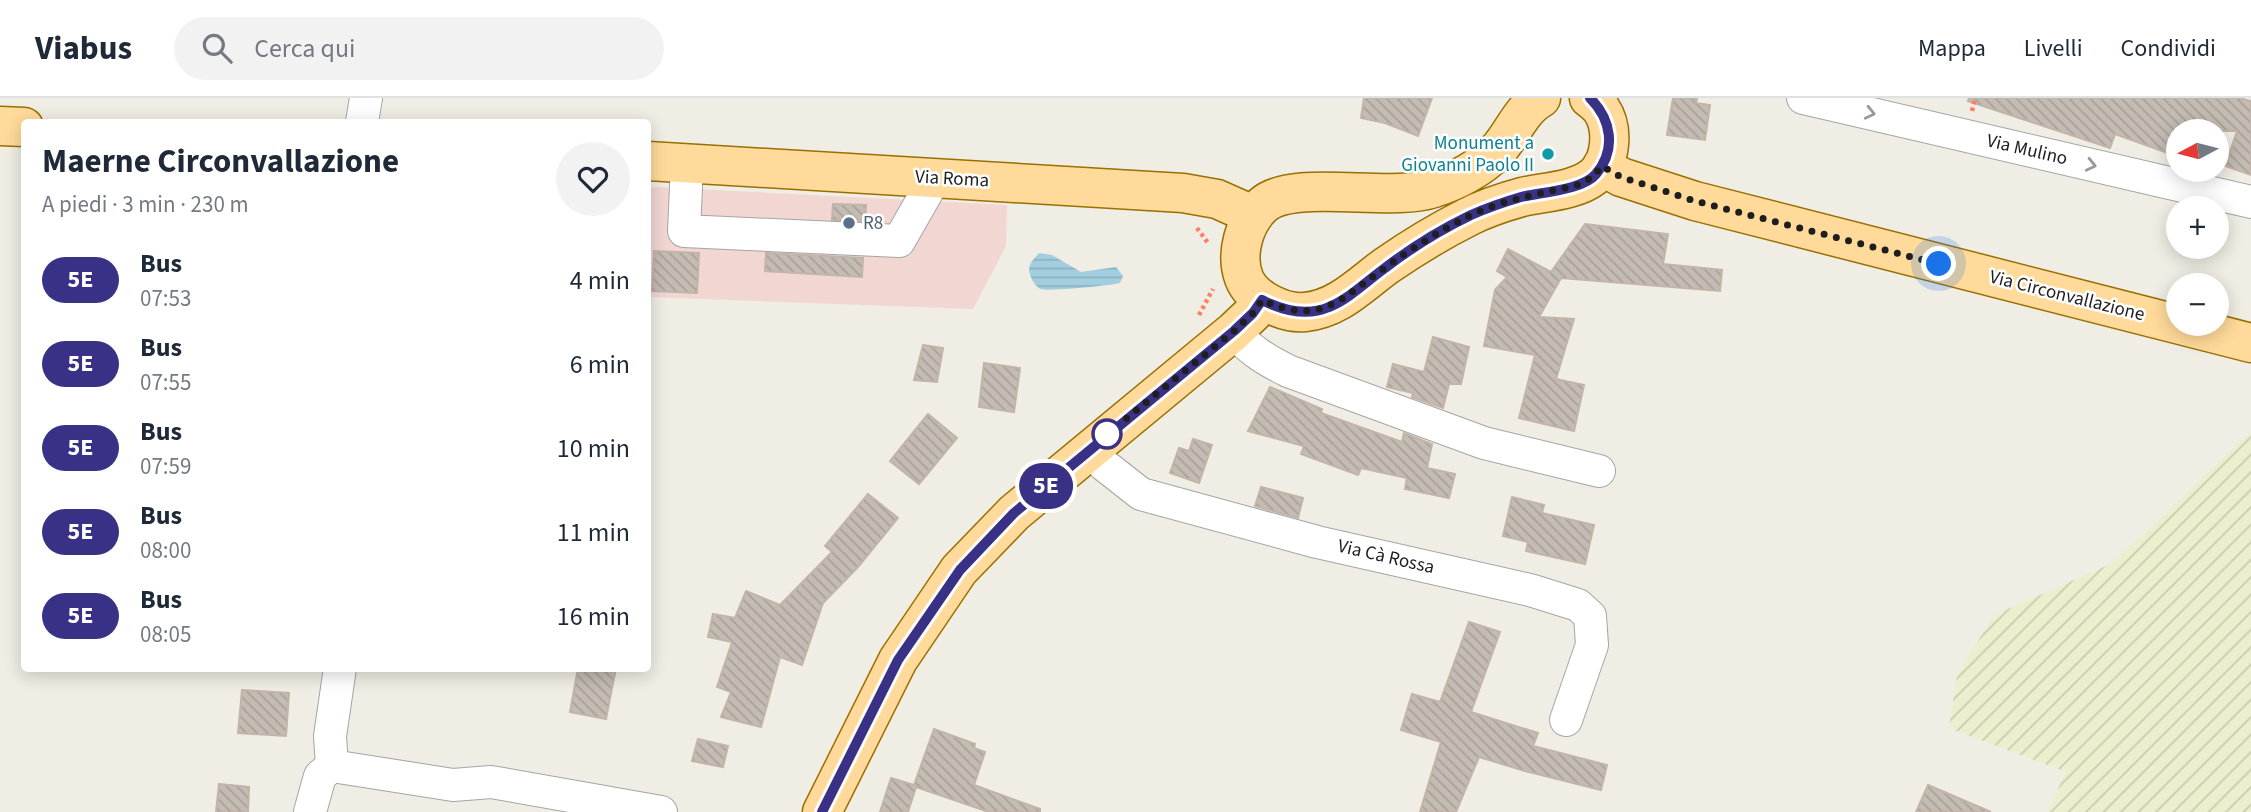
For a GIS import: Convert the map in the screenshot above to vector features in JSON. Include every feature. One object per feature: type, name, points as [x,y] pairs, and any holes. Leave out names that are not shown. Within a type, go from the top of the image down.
[{"type":"main road","points":[[1541,98],[1518,122],[1497,152],[1452,181],[1432,189],[1394,194],[1292,194],[1264,203],[1253,215],[1241,248],[1244,279],[1262,300],[1280,309],[1302,312],[1328,308],[1435,235],[1470,216],[1520,198],[1581,184],[1594,176],[1609,151],[1609,131],[1601,110],[1590,98]]},
{"type":"main road","points":[[0,126],[21,127]]},
{"type":"main road","name":"Via Roma","points":[[651,161],[1184,193],[1217,199],[1253,215]]},
{"type":"main road","name":"Via Circonvallazione","points":[[1602,166],[1621,177],[1695,201],[2251,343]]},
{"type":"main road","points":[[822,812],[898,660],[960,570],[1014,513],[1234,331],[1262,300]]},
{"type":"street","points":[[362,119],[366,98]]},
{"type":"street","name":"Via Mulino","points":[[1803,98],[2251,202]]},
{"type":"street","points":[[687,164],[684,230],[899,240],[935,178]]},
{"type":"street","points":[[1452,181],[1520,198]]},
{"type":"street","points":[[1234,331],[1245,345],[1261,358],[1288,371],[1484,443],[1598,471]]},
{"type":"street","name":"Via Cà Rossa","points":[[1091,448],[1104,465],[1141,494],[1317,542],[1530,590],[1578,605],[1590,617],[1592,645],[1566,720]]},
{"type":"street","points":[[332,766],[330,736],[339,672]]},
{"type":"street","points":[[310,812],[320,776],[332,766],[453,785],[491,782],[661,812]]},
{"type":"shaded area","points":[[651,188],[1007,205],[1006,246],[973,309],[651,297]]},
{"type":"green space","points":[[2251,432],[2251,812],[2047,812],[2066,772],[1949,728],[1957,675],[1994,615],[2113,563]]},
{"type":"water","points":[[1039,253],[1052,255],[1081,272],[1116,267],[1123,276],[1120,283],[1115,284],[1041,289],[1034,282],[1029,270],[1030,264]]},
{"type":"building","points":[[1364,98],[1432,98],[1418,136],[1385,123],[1361,118]]},
{"type":"building","points":[[1673,98],[1697,98],[1696,103],[1710,105],[1705,140],[1667,135]]},
{"type":"building","points":[[1969,98],[2239,98],[2251,101],[2251,175],[2230,168],[2230,151],[2237,131],[2230,131],[2230,119],[2166,119],[2166,152],[2115,134],[2110,148],[1968,101]]},
{"type":"building","points":[[833,204],[866,205],[865,221],[832,220]]},
{"type":"building","points":[[1585,224],[1668,234],[1663,264],[1722,270],[1720,291],[1561,278],[1539,317],[1574,319],[1556,379],[1584,385],[1574,431],[1519,418],[1535,355],[1484,346],[1495,290],[1507,277],[1497,271],[1508,249],[1551,272]]},
{"type":"building","points":[[654,251],[699,253],[697,293],[652,291]]},
{"type":"building","points":[[766,253],[863,258],[862,277],[765,271]]},
{"type":"building","points":[[1433,337],[1469,347],[1461,384],[1449,384],[1443,408],[1412,397],[1413,393],[1387,387],[1393,364],[1424,372]]},
{"type":"building","points":[[923,345],[943,348],[937,382],[914,380]]},
{"type":"building","points":[[984,363],[1020,368],[1014,412],[979,407]]},
{"type":"building","points":[[1270,387],[1322,409],[1321,413],[1402,442],[1404,433],[1432,444],[1427,468],[1455,474],[1449,498],[1405,489],[1407,478],[1361,468],[1358,475],[1301,454],[1304,446],[1248,431]]},
{"type":"building","points":[[928,414],[957,438],[919,484],[890,461]]},
{"type":"building","points":[[1193,439],[1212,445],[1199,483],[1170,473],[1179,448],[1189,451]]},
{"type":"building","points":[[1261,487],[1303,498],[1298,518],[1255,506]]},
{"type":"building","points":[[868,494],[898,518],[858,567],[823,603],[802,665],[780,657],[761,727],[721,717],[731,692],[717,687],[732,642],[708,637],[713,614],[735,618],[746,591],[780,605],[832,552],[825,546]]},
{"type":"building","points":[[1512,497],[1544,505],[1542,513],[1594,525],[1585,564],[1526,551],[1528,542],[1503,536]]},
{"type":"building","points":[[1469,622],[1500,632],[1471,712],[1538,733],[1533,746],[1607,765],[1601,790],[1479,757],[1456,812],[1420,812],[1441,742],[1401,730],[1412,694],[1440,702]]},
{"type":"building","points":[[577,672],[615,672],[606,719],[570,712]]},
{"type":"building","points":[[242,690],[289,693],[286,736],[238,733]]},
{"type":"building","points":[[934,729],[975,744],[974,748],[985,752],[974,785],[1040,809],[1040,812],[989,812],[916,787],[908,812],[880,812],[891,778],[914,785]]},
{"type":"building","points":[[698,739],[728,746],[723,767],[692,761]]},
{"type":"building","points":[[219,784],[249,787],[248,812],[216,812]]},
{"type":"building","points":[[1928,785],[1991,812],[1916,812]]},
{"type":"bus line","name":"5E","points":[[822,812],[898,660],[960,570],[1014,513],[1234,331],[1262,300],[1280,309],[1302,312],[1328,308],[1350,295],[1388,265],[1470,216],[1520,198],[1581,184],[1594,176],[1609,151],[1609,131],[1601,110],[1590,98]]},
{"type":"place","name":"Monument a Giovanni Paolo II","points":[[1548,154]]},
{"type":"place","name":"R8","points":[[849,223]]},
{"type":"route","points":[[1107,434],[1234,331],[1262,300],[1280,309],[1302,312],[1328,308],[1350,295],[1388,265],[1470,216],[1520,198],[1581,184],[1594,176],[1602,166],[1621,177],[1695,201],[1939,264]]}]
